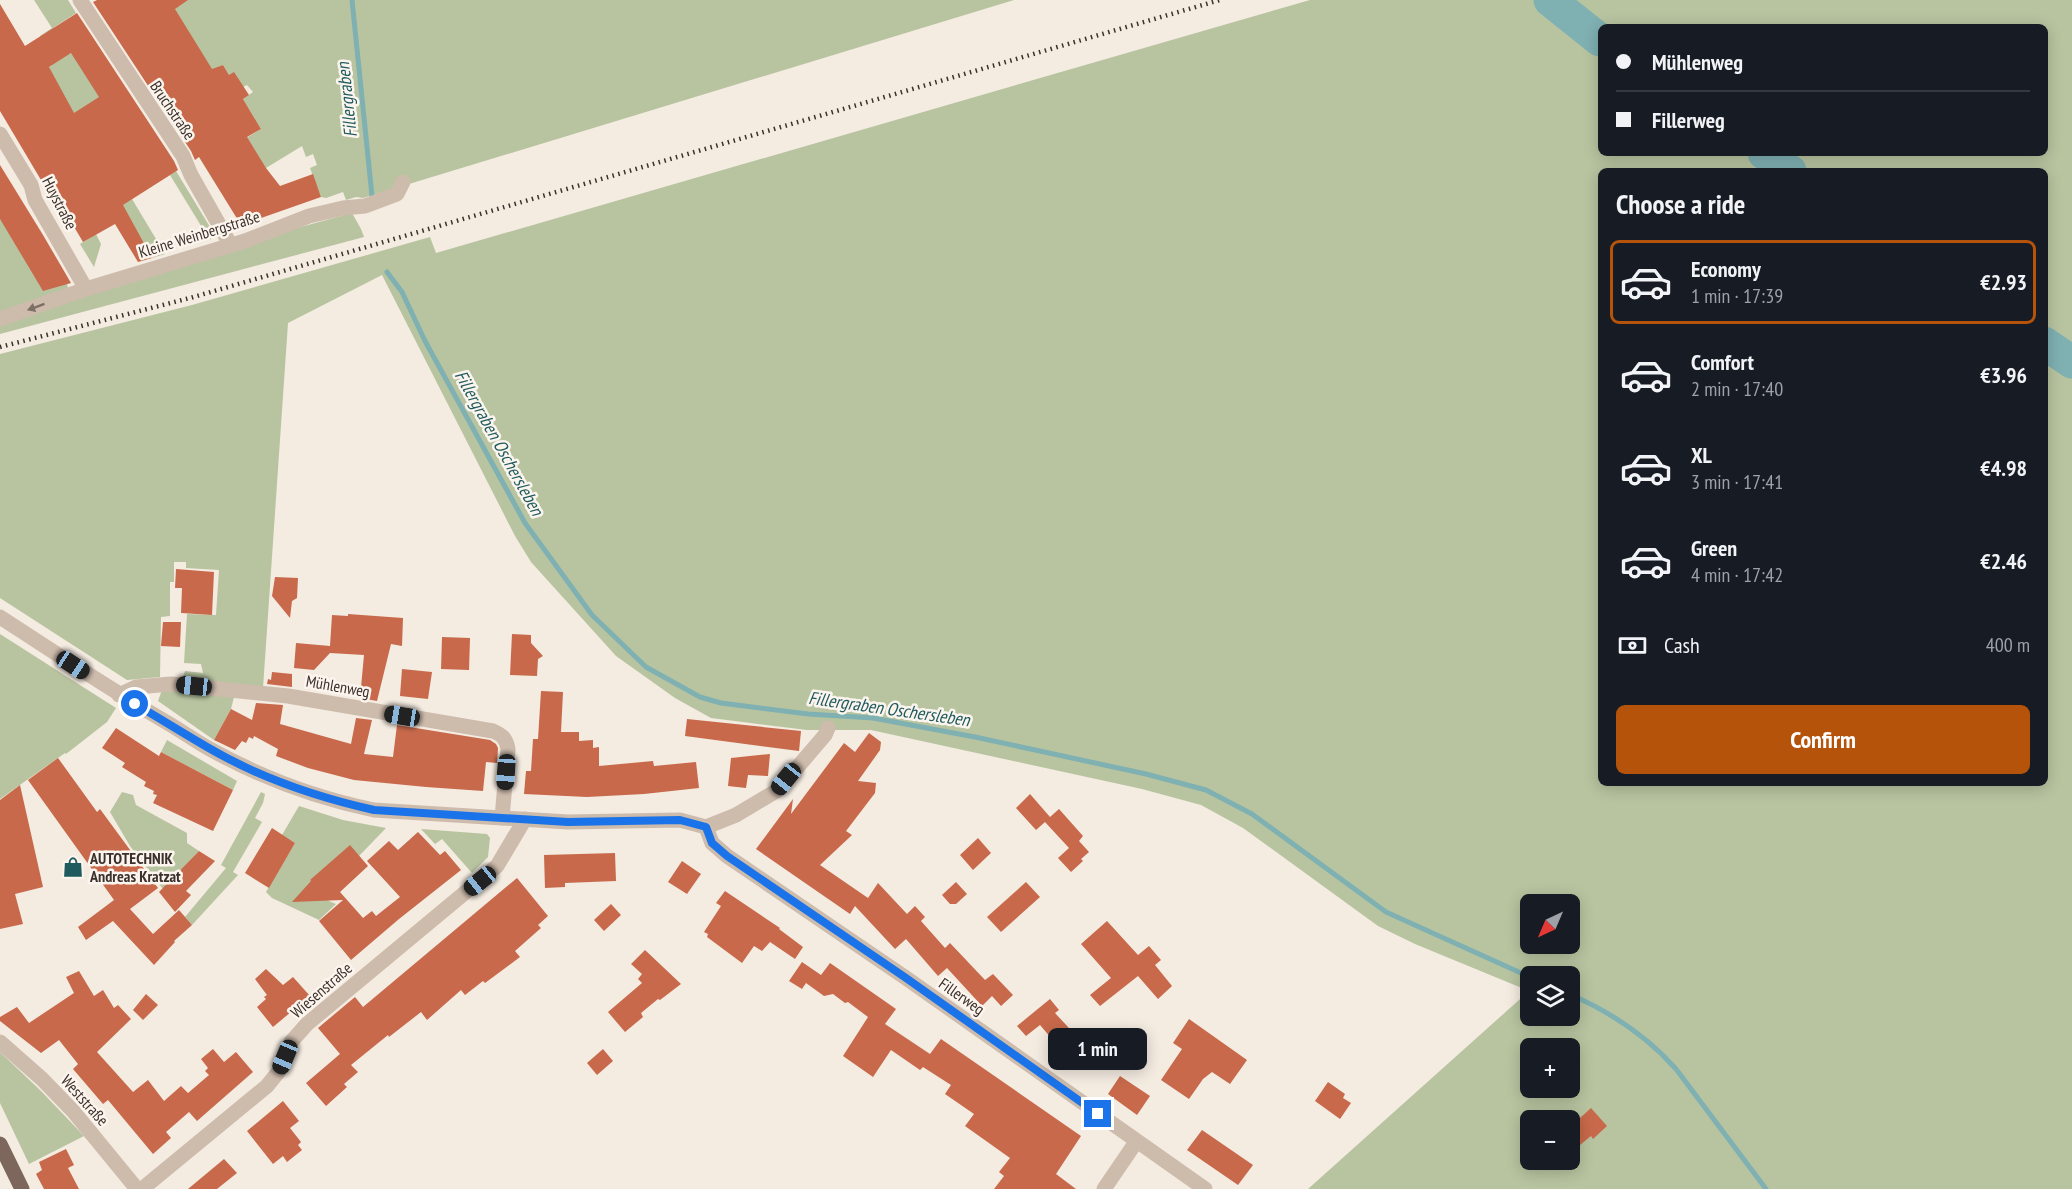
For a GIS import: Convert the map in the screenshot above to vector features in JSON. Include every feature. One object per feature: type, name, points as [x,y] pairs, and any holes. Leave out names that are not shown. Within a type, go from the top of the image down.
[{"type":"main road","points":[[0,1144],[22,1189]]},
{"type":"street","name":"Bruchstraße","points":[[80,0],[183,156],[191,175],[230,244]]},
{"type":"street","name":"Huystraße","points":[[0,134],[31,185],[35,200],[86,288]]},
{"type":"street","name":"Kleine Weinbergstraße","points":[[0,319],[86,288],[245,241],[309,216],[343,208],[365,206],[383,200],[397,194],[403,182]]},
{"type":"street","points":[[0,617],[118,694],[208,748],[255,772],[301,790],[374,810],[568,822],[680,820],[706,827],[736,814],[778,790],[825,735],[828,728]]},
{"type":"street","name":"Mühlenweg","points":[[118,694],[136,687],[171,684],[288,696],[493,731],[507,741],[508,748],[502,818]]},
{"type":"street","name":"Wiesenstraße","points":[[139,1189],[267,1086],[279,1071],[291,1042],[307,1024],[497,866],[525,819]]},
{"type":"street","name":"Fillerweg","points":[[706,827],[712,843],[727,856],[906,978],[1205,1189]]},
{"type":"street","name":"Weststraße","points":[[0,1042],[42,1079],[139,1189]]},
{"type":"street","points":[[1104,1189],[1136,1142]]},
{"type":"green space","points":[[34,0],[68,0],[76,13],[53,28],[105,105],[68,117],[49,67],[52,65],[46,45],[40,36],[52,28]]},
{"type":"green space","points":[[174,0],[1014,0],[363,198],[356,197],[346,200],[343,192],[326,198],[321,197],[310,168],[317,165],[313,154],[306,157],[302,146],[266,168],[227,150],[261,129],[243,99],[253,92],[247,85],[243,87],[229,75],[223,65],[195,79]]},
{"type":"green space","points":[[1310,0],[2072,0],[2072,1189],[1308,1189],[1520,999],[1520,1026],[1580,1026],[1580,966],[1520,966],[1520,987],[1415,944],[1378,926],[1243,828],[1201,805],[1142,789],[871,730],[807,730],[711,718],[675,698],[616,656],[531,562],[515,536],[382,275],[288,323],[263,688],[182,680],[185,671],[203,673],[201,664],[184,663],[187,614],[216,615],[219,570],[186,568],[186,562],[174,562],[174,582],[170,582],[170,616],[161,617],[160,677],[127,680],[0,598],[0,354],[192,305],[430,237],[436,253]]},
{"type":"green space","points":[[176,171],[213,232],[211,239],[195,244],[193,240],[206,234],[170,175]]},
{"type":"green space","points":[[132,199],[165,254],[152,258],[121,206]]},
{"type":"green space","points":[[352,213],[364,237],[0,334],[0,324],[297,228]]},
{"type":"green space","points":[[0,219],[67,284],[68,288],[0,315]]},
{"type":"green space","points":[[96,234],[101,244],[94,267],[80,244]]},
{"type":"green space","points":[[0,634],[116,708],[107,722],[66,754],[0,799]]},
{"type":"green space","points":[[162,690],[234,697],[231,709],[214,740],[158,701]]},
{"type":"green space","points":[[167,740],[237,781],[233,790],[161,752]]},
{"type":"green space","points":[[122,792],[133,795],[136,805],[187,833],[187,843],[199,851],[163,889],[130,846],[110,812]]},
{"type":"green space","points":[[261,792],[265,794],[263,803],[255,818],[262,822],[233,872],[238,875],[192,925],[185,917],[226,868],[221,865]]},
{"type":"green space","points":[[299,806],[343,820],[386,828],[359,856],[310,880],[329,901],[336,904],[319,920],[272,898],[266,892],[295,843],[282,835]]},
{"type":"green space","points":[[421,829],[487,834],[490,838],[488,857],[472,873],[442,839],[435,844]]},
{"type":"green space","points":[[0,1052],[84,1136],[29,1164],[0,1103]]},
{"type":"building","points":[[97,0],[188,0],[175,9],[212,69],[223,65],[229,75],[234,72],[249,95],[243,99],[261,129],[247,137],[266,168],[280,186],[313,174],[321,197],[241,225],[199,157],[195,160],[93,2]]},
{"type":"building","points":[[0,4],[25,46],[77,13],[178,170],[123,205],[152,258],[138,262],[115,224],[83,242],[70,220],[66,222],[0,111]],"holes":[[[71,53],[99,97],[74,113],[49,67]]]},
{"type":"building","points":[[0,165],[71,283],[43,291],[0,219]]},
{"type":"building","points":[[176,569],[214,572],[212,615],[181,613],[182,588],[175,588]]},
{"type":"building","points":[[275,577],[298,578],[297,598],[292,601],[290,618],[272,596]]},
{"type":"building","points":[[348,614],[403,618],[402,646],[391,644],[377,701],[360,698],[364,655],[330,653],[314,670],[294,668],[296,643],[330,646],[332,615],[348,616]]},
{"type":"building","points":[[163,622],[181,622],[180,647],[161,646]]},
{"type":"building","points":[[512,634],[531,635],[531,643],[543,656],[538,659],[537,676],[510,675]]},
{"type":"building","points":[[442,637],[470,638],[469,670],[441,669]]},
{"type":"building","points":[[402,669],[432,672],[428,699],[400,696]]},
{"type":"building","points":[[272,672],[292,674],[292,687],[267,684],[268,679],[271,680]]},
{"type":"building","points":[[541,691],[563,692],[561,732],[579,732],[579,741],[593,740],[593,748],[599,747],[599,766],[653,761],[654,766],[696,762],[699,788],[587,797],[524,794],[526,771],[531,771],[533,739],[538,739]]},
{"type":"building","points":[[256,703],[283,705],[280,724],[351,744],[356,718],[372,720],[364,754],[393,757],[397,725],[490,740],[498,748],[497,763],[486,762],[483,791],[426,787],[354,780],[308,768],[276,756],[278,749],[254,736],[253,739],[249,737],[246,743],[242,741],[235,750],[214,740],[231,709],[252,720]]},
{"type":"building","points":[[687,719],[801,731],[799,751],[685,736]]},
{"type":"building","points":[[116,728],[159,756],[161,752],[233,790],[213,831],[153,803],[157,795],[144,786],[146,782],[122,767],[125,763],[102,748]]},
{"type":"building","points":[[869,733],[881,742],[880,750],[858,781],[876,783],[875,793],[846,831],[852,835],[820,865],[868,898],[878,883],[907,914],[915,906],[925,917],[921,921],[945,948],[950,943],[985,980],[993,974],[1013,995],[1001,1006],[992,996],[982,1006],[947,968],[938,976],[906,939],[895,949],[855,906],[850,914],[756,849],[793,799],[791,814],[844,743],[855,752]]},
{"type":"building","points":[[770,754],[768,776],[748,775],[746,788],[728,786],[731,758]]},
{"type":"building","points":[[58,758],[97,812],[100,809],[158,888],[130,909],[153,934],[179,910],[192,925],[174,941],[154,965],[113,921],[86,940],[78,927],[114,900],[28,780]]},
{"type":"building","points":[[20,785],[43,887],[15,894],[23,924],[0,929],[0,800]]},
{"type":"building","points":[[1030,794],[1050,817],[1059,809],[1083,836],[1079,841],[1089,852],[1071,872],[1058,858],[1069,848],[1045,822],[1036,830],[1016,808]]},
{"type":"building","points":[[272,828],[295,843],[269,888],[245,873]]},
{"type":"building","points":[[418,832],[440,855],[445,851],[461,870],[351,960],[319,921],[343,900],[292,902],[310,880],[350,845],[368,866],[340,892],[363,918],[372,911],[376,916],[400,897],[367,861],[389,841],[398,850]]},
{"type":"building","points":[[978,838],[991,853],[973,870],[960,855]]},
{"type":"building","points":[[199,851],[215,861],[186,891],[191,895],[175,912],[159,892]]},
{"type":"building","points":[[615,853],[616,881],[565,883],[565,887],[545,888],[544,855]]},
{"type":"building","points":[[682,861],[701,874],[687,894],[668,882]]},
{"type":"building","points":[[517,878],[548,916],[538,925],[541,928],[515,951],[520,957],[465,995],[461,990],[427,1020],[421,1012],[389,1037],[388,1035],[351,1065],[358,1072],[344,1084],[347,1087],[326,1106],[306,1083],[340,1054],[318,1028],[355,997],[363,1007]]},
{"type":"building","points":[[956,882],[967,894],[956,904],[950,904],[942,895]]},
{"type":"building","points":[[1026,882],[1040,897],[1001,932],[987,917]]},
{"type":"building","points":[[725,891],[780,928],[803,947],[795,959],[770,942],[762,951],[754,946],[742,963],[707,937],[708,934],[704,932],[721,906],[716,903]]},
{"type":"building","points":[[611,904],[621,915],[604,931],[594,920]]},
{"type":"building","points":[[1107,921],[1138,955],[1149,946],[1161,960],[1155,965],[1172,986],[1158,999],[1138,976],[1100,1006],[1090,995],[1111,978],[1081,944]]},
{"type":"building","points":[[645,950],[681,984],[641,1013],[643,1017],[625,1032],[608,1012],[642,983],[638,979],[642,974],[631,964]]},
{"type":"building","points":[[802,962],[821,975],[830,963],[896,1009],[885,1024],[930,1054],[941,1039],[1081,1136],[1056,1174],[1076,1189],[994,1189],[1004,1176],[999,1172],[1010,1158],[965,1126],[974,1114],[945,1094],[951,1085],[923,1067],[920,1070],[891,1050],[873,1077],[843,1056],[868,1017],[833,994],[824,996],[806,983],[802,989],[789,981]]},
{"type":"building","points":[[266,969],[283,985],[293,977],[310,996],[273,1027],[257,1007],[267,995],[255,979]]},
{"type":"building","points":[[79,971],[94,996],[103,990],[114,1008],[118,1005],[131,1019],[97,1052],[133,1092],[148,1080],[164,1101],[181,1086],[188,1093],[209,1075],[205,1071],[208,1068],[201,1059],[213,1049],[224,1062],[236,1052],[253,1072],[197,1121],[189,1112],[166,1132],[171,1138],[153,1154],[108,1100],[103,1104],[73,1069],[78,1064],[59,1040],[41,1053],[0,1021],[0,1017],[17,1007],[29,1023],[74,993],[66,977]]},
{"type":"building","points":[[146,994],[158,1005],[143,1020],[133,1010]]},
{"type":"building","points":[[1050,999],[1059,1010],[1055,1013],[1081,1041],[1087,1035],[1098,1046],[1072,1069],[1054,1050],[1058,1046],[1040,1025],[1026,1036],[1017,1026]]},
{"type":"building","points":[[1189,1019],[1247,1060],[1230,1084],[1212,1072],[1203,1079],[1189,1099],[1161,1080],[1182,1049],[1173,1043]]},
{"type":"building","points":[[603,1049],[613,1061],[597,1075],[587,1063]]},
{"type":"building","points":[[1120,1076],[1150,1096],[1137,1115],[1108,1094]]},
{"type":"building","points":[[1328,1082],[1345,1094],[1343,1098],[1351,1103],[1340,1119],[1315,1101]]},
{"type":"building","points":[[283,1101],[299,1121],[290,1128],[301,1142],[298,1145],[302,1150],[287,1162],[283,1156],[273,1164],[247,1131]]},
{"type":"building","points":[[1591,1108],[1607,1126],[1593,1139],[1591,1136],[1580,1145],[1580,1118]]},
{"type":"building","points":[[1202,1130],[1253,1165],[1238,1185],[1187,1150]]},
{"type":"building","points":[[66,1149],[74,1165],[68,1168],[79,1189],[44,1189],[36,1174],[42,1170],[39,1162]]},
{"type":"building","points":[[224,1159],[237,1173],[217,1189],[188,1189]]},
{"type":"waterway","name":"Fillergraben","points":[[352,0],[372,196]]},
{"type":"waterway","points":[[1550,0],[1598,38]]},
{"type":"waterway","points":[[1768,156],[1786,168]]},
{"type":"waterway","name":"Fillergraben Oschersleben","points":[[387,272],[402,292],[425,341],[525,523],[592,615],[646,667],[700,697],[721,703],[808,714],[873,718],[975,737],[1146,774],[1206,790],[1252,814],[1386,912],[1520,972]]},
{"type":"waterway","points":[[2048,346],[2072,362]]},
{"type":"waterway","name":"Fillergraben Oschersleben","points":[[1580,1000],[1627,1026],[1665,1057],[1766,1189]]},
{"type":"railway","points":[[0,347],[190,298],[1220,0]]},
{"type":"place","name":"AUTOTECHNIK Andreas Kratzat","points":[[73,867]]},
{"type":"route","points":[[135,704],[208,748],[255,772],[301,790],[374,810],[568,822],[680,820],[706,827],[712,843],[727,856],[906,978],[1098,1114]]}]
